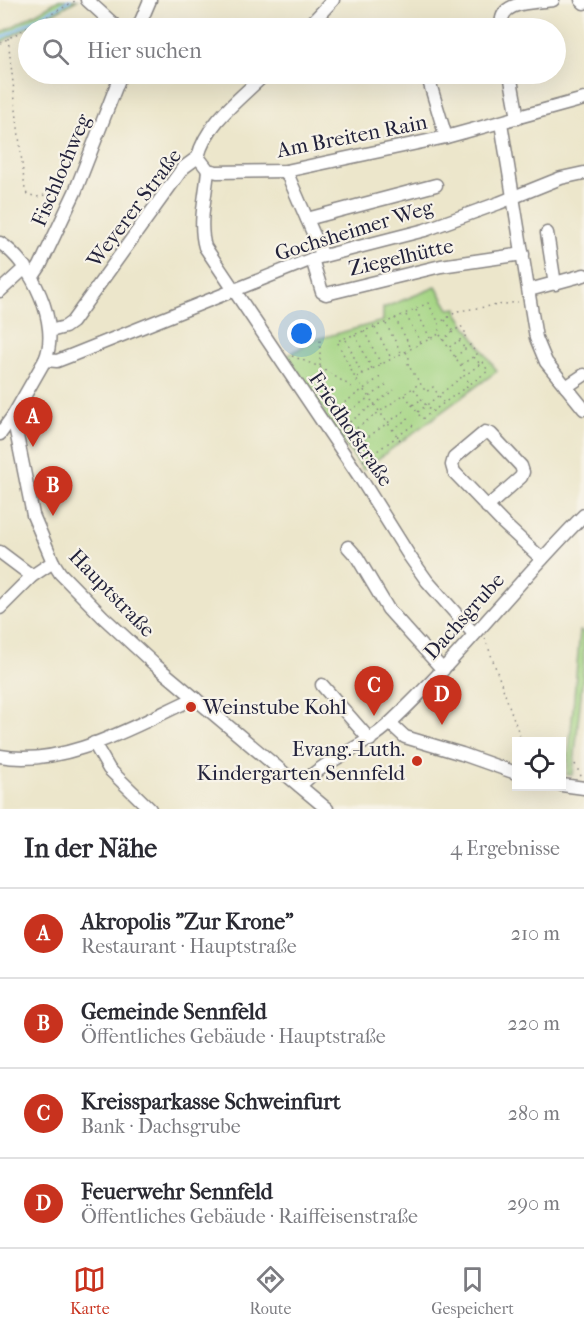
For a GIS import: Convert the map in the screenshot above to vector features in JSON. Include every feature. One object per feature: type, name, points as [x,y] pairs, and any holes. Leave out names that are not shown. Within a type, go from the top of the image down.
[{"type":"street","points":[[87,0],[107,18]]},
{"type":"street","points":[[142,18],[150,0]]},
{"type":"street","points":[[316,18],[333,0]]},
{"type":"street","points":[[502,18],[503,12],[509,7],[554,0]]},
{"type":"street","points":[[581,0],[584,3]]},
{"type":"street","name":"Fischlochweg","points":[[0,291],[40,266],[75,192],[117,84]]},
{"type":"street","name":"Weyerer Straße","points":[[50,331],[65,327],[72,322],[183,168],[198,157],[201,144],[214,124],[255,84]]},
{"type":"street","points":[[430,84],[446,137]]},
{"type":"street","points":[[512,84],[518,118]]},
{"type":"street","name":"Am Breiten Rain","points":[[208,170],[216,172],[286,171],[446,137],[584,99]]},
{"type":"street","points":[[501,123],[536,338],[546,362],[584,409]]},
{"type":"street","points":[[198,157],[208,170]]},
{"type":"street","name":"Friedhofstraße","points":[[208,170],[205,208],[201,224],[201,235],[205,247],[427,581],[477,630]]},
{"type":"street","points":[[286,171],[307,219],[317,257]]},
{"type":"street","name":"Gochsheimer Weg","points":[[45,360],[57,361],[317,257],[425,230],[561,178],[584,173]]},
{"type":"street","points":[[307,219],[436,184]]},
{"type":"street","points":[[547,234],[555,284]]},
{"type":"street","points":[[0,243],[19,258],[29,273],[44,305],[50,331],[49,350],[45,360],[0,434]]},
{"type":"street","name":"Ziegelhütte","points":[[317,257],[322,292],[326,294],[441,266],[523,254]]},
{"type":"street","points":[[530,295],[584,275]]},
{"type":"street","points":[[566,387],[584,375]]},
{"type":"street","name":"Hauptstraße","points":[[13,416],[33,515],[60,573],[154,664],[327,809]]},
{"type":"street","points":[[487,507],[521,477],[523,472],[521,466],[491,434],[485,432],[454,458],[452,465],[454,472],[503,524],[542,559]]},
{"type":"street","name":"Dachsgrube","points":[[300,786],[320,768],[370,740],[390,723],[443,670],[584,515]]},
{"type":"street","points":[[348,547],[357,557],[388,609],[443,670]]},
{"type":"street","points":[[0,552],[32,576]]},
{"type":"street","points":[[0,608],[32,576],[53,562]]},
{"type":"street","points":[[322,685],[370,740]]},
{"type":"street","points":[[0,756],[43,756],[73,751],[195,698]]},
{"type":"street","points":[[390,723],[405,737],[512,772]]},
{"type":"street","points":[[94,743],[109,769],[150,809]]},
{"type":"street","points":[[566,785],[583,784]]},
{"type":"path","points":[[44,18],[77,0]]},
{"type":"path","points":[[0,43],[18,32]]},
{"type":"path","points":[[8,38],[27,194],[38,198],[66,190],[75,192]]},
{"type":"path","points":[[439,323],[458,311],[530,295]]},
{"type":"path","points":[[400,440],[355,378],[337,341],[385,323],[428,303],[439,323],[439,334],[461,365],[470,384]]},
{"type":"path","points":[[415,309],[431,338]]},
{"type":"path","points":[[405,314],[421,344]]},
{"type":"path","points":[[395,318],[411,349]]},
{"type":"path","points":[[445,320],[453,332]]},
{"type":"path","points":[[385,323],[402,354]]},
{"type":"path","points":[[442,339],[461,326],[467,335],[448,348]]},
{"type":"path","points":[[375,327],[392,359]]},
{"type":"path","points":[[364,331],[381,364]]},
{"type":"path","points":[[355,378],[439,334]]},
{"type":"path","points":[[354,335],[372,369]]},
{"type":"path","points":[[320,338],[320,367]]},
{"type":"path","points":[[345,339],[362,374]]},
{"type":"path","points":[[459,341],[465,349]]},
{"type":"path","points":[[455,357],[470,345],[477,354],[461,365]]},
{"type":"path","points":[[406,351],[409,357],[408,365],[420,384],[426,392],[433,387],[444,403]]},
{"type":"path","points":[[292,356],[320,367],[354,389]]},
{"type":"path","points":[[474,356],[480,364]]},
{"type":"path","points":[[405,394],[417,412],[422,419],[488,371],[483,362],[417,412]]},
{"type":"path","points":[[329,414],[383,375]]},
{"type":"path","points":[[334,422],[389,383]]},
{"type":"path","points":[[346,436],[420,384]]},
{"type":"path","points":[[414,388],[431,412]]},
{"type":"path","points":[[347,440],[349,439],[340,429],[394,390]]},
{"type":"path","points":[[413,406],[422,399]]},
{"type":"path","points":[[353,448],[407,409]]},
{"type":"path","points":[[392,430],[411,416]]},
{"type":"path","points":[[358,455],[363,462],[416,423]]},
{"type":"path","points":[[477,630],[520,737]]},
{"type":"path","points":[[576,764],[583,784]]},
{"type":"green space","points":[[59,0],[77,0],[45,18],[28,18]]},
{"type":"green space","points":[[18,24],[18,33],[0,43],[0,34]]},
{"type":"green space","points":[[436,287],[449,309],[457,308],[458,314],[497,371],[363,470],[323,414],[324,412],[287,356],[314,340],[383,321],[383,308]]},
{"type":"green space","points":[[580,631],[584,632],[584,663],[573,775],[567,775]]},
{"type":"waterway","points":[[38,18],[70,0]]},
{"type":"waterway","points":[[0,39],[18,29]]},
{"type":"place","name":"Akropolis \"Zur Krone\"","points":[[33,447]]},
{"type":"place","name":"Gemeinde Sennfeld","points":[[53,516]]},
{"type":"place","name":"Weinstube Kohl","points":[[191,707]]},
{"type":"place","name":"Kreissparkasse Schweinfurt","points":[[374,716]]},
{"type":"place","name":"Feuerwehr Sennfeld","points":[[442,725]]},
{"type":"place","name":"Evang.-Luth. Kindergarten Sennfeld","points":[[417,761]]}]
